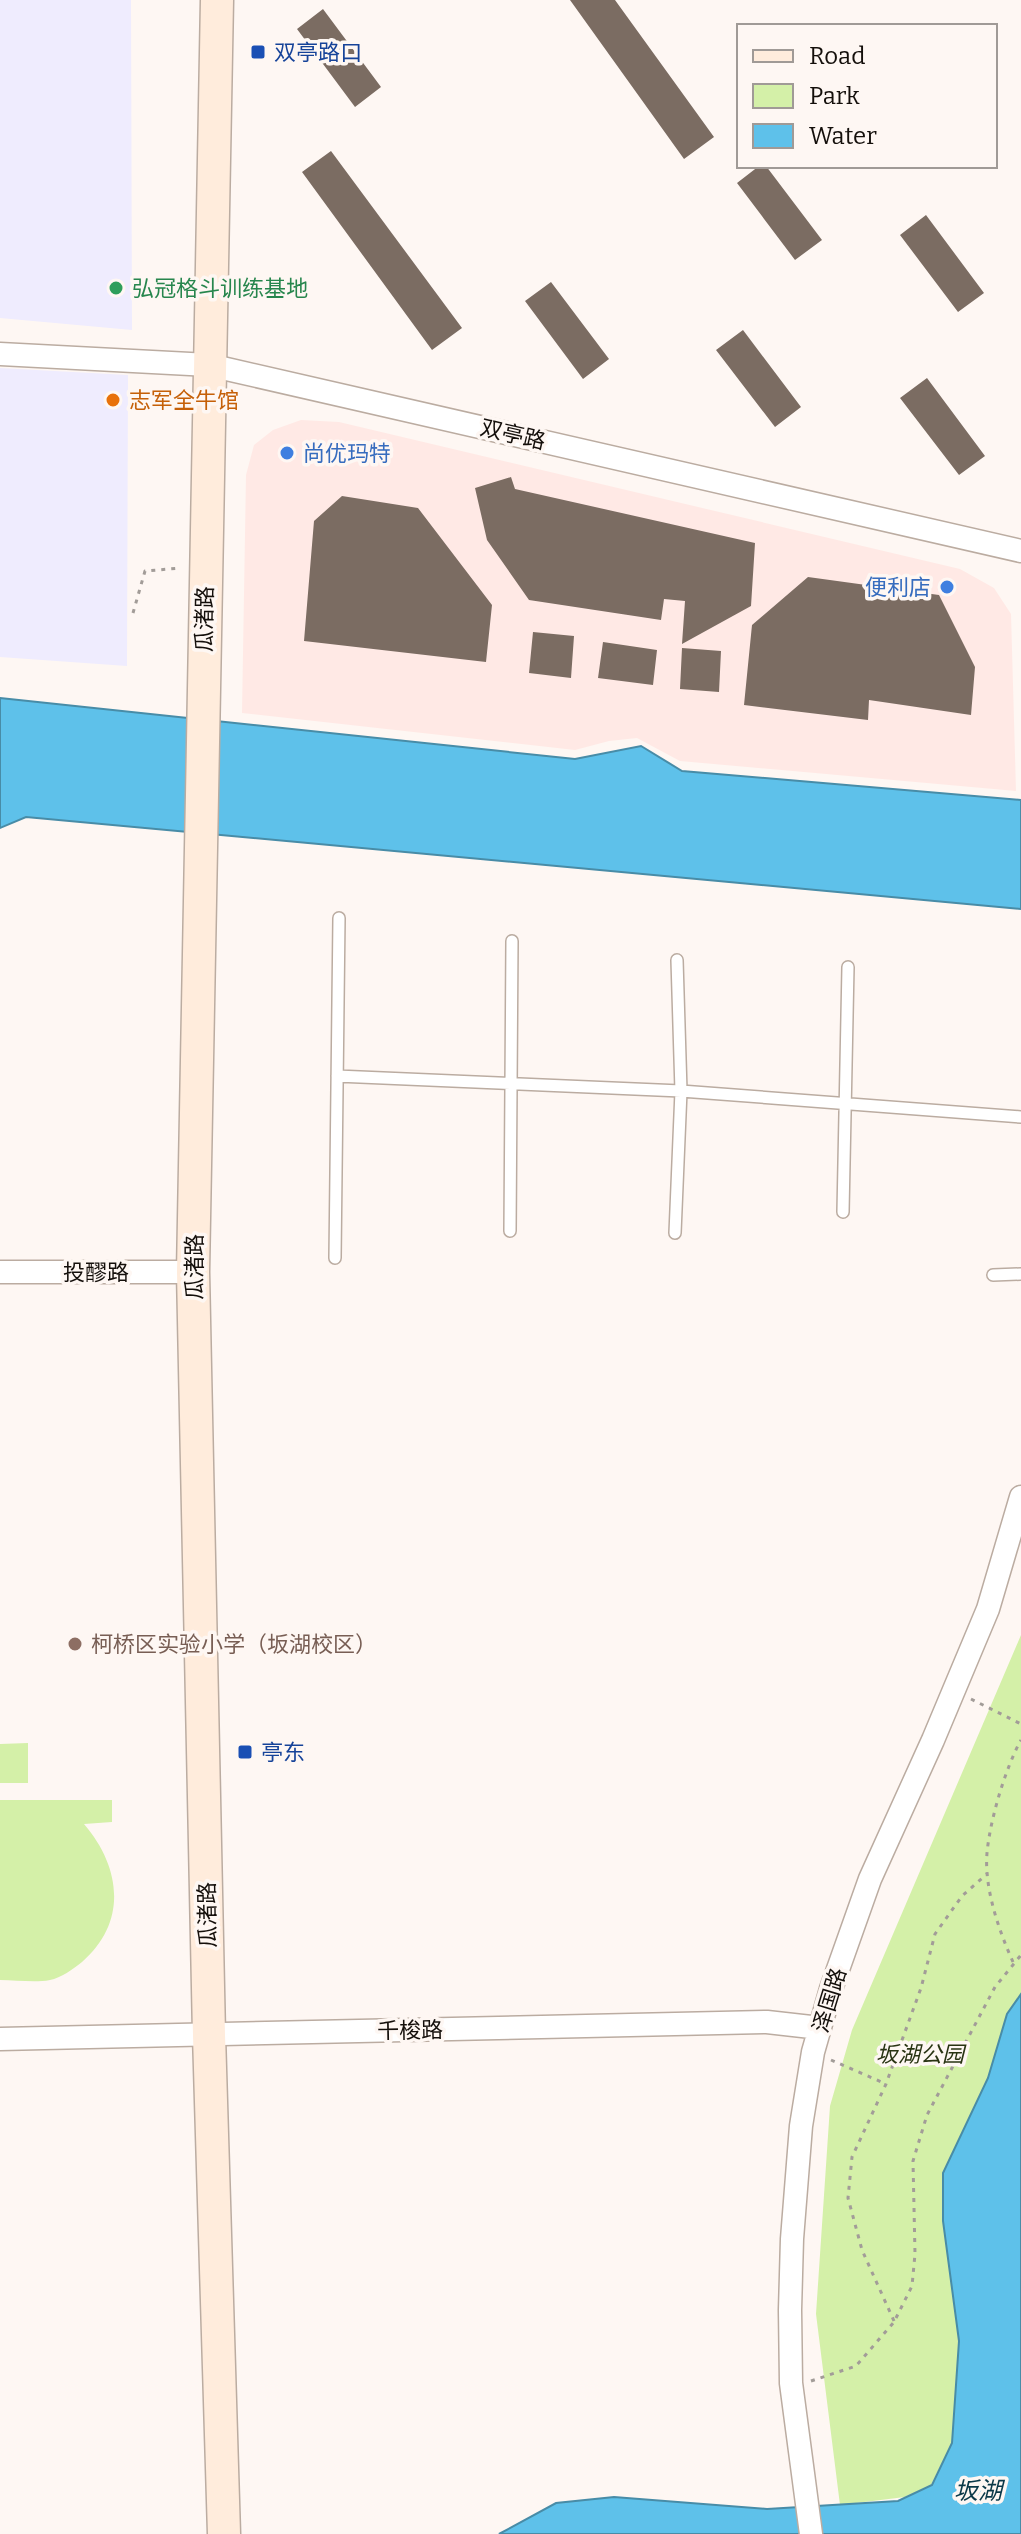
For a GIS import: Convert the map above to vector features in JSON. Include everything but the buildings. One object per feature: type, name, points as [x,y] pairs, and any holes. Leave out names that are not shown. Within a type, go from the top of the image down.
[{"type":"street","name":"瓜渚路","points":[[217,0],[193,1272],[209,2035],[224,2534]]},
{"type":"street","name":"双亭路","points":[[0,354],[209,365],[1021,551]]},
{"type":"street","name":"投醪路","points":[[0,1272],[193,1272]]},
{"type":"street","name":"泽国路","points":[[811,2534],[791,2383],[792,2239],[801,2126],[813,2052],[870,1879],[988,1609],[1021,1497]]},
{"type":"street","name":"千梭路","points":[[0,2039],[767,2022],[820,2028]]},
{"type":"lane","points":[[335,1258],[339,918]]},
{"type":"lane","points":[[510,1231],[512,941]]},
{"type":"lane","points":[[675,1233],[681,1091],[677,960]]},
{"type":"lane","points":[[843,1212],[848,967]]},
{"type":"lane","points":[[337,1076],[681,1091],[1021,1117]]},
{"type":"lane","points":[[993,1275],[1021,1274]]},
{"type":"path","points":[[133,613],[145,571],[205,566]]},
{"type":"path","points":[[953,1692],[1021,1724]]},
{"type":"path","points":[[1013,1962],[1005,1943],[988,1873],[987,1853],[1011,1759],[1021,1740]]},
{"type":"path","points":[[894,2322],[862,2250],[848,2198],[852,2157],[886,2084],[921,1988],[935,1934],[962,1896],[988,1873]]},
{"type":"path","points":[[791,2383],[816,2380],[856,2366],[894,2322],[912,2286],[915,2254],[913,2161],[927,2115],[995,1987],[1021,1955]]},
{"type":"path","points":[[813,2052],[886,2084]]},
{"type":"shaded area","points":[[0,0],[131,0],[132,330],[0,318]]},
{"type":"shaded area","points":[[0,368],[128,375],[127,666],[0,657]]},
{"type":"shaded area","points":[[301,420],[339,422],[960,569],[994,588],[1011,614],[1016,791],[680,761],[637,738],[575,750],[242,713],[246,475],[254,445],[273,430]]},
{"type":"green space","name":"坂湖公园","points":[[1021,1635],[1021,1994],[1007,2014],[988,2078],[943,2173],[943,2221],[959,2341],[952,2443],[931,2485],[905,2497],[840,2505],[816,2314],[830,2106],[852,2030]]},
{"type":"green space","points":[[28,1743],[28,1783],[0,1783],[0,1744]]},
{"type":"green space","points":[[0,1800],[112,1800],[112,1822],[84,1824],[106,1858],[112,1876],[113,1912],[97,1946],[78,1965],[54,1979],[0,1980]]},
{"type":"water","points":[[0,698],[575,759],[641,746],[682,771],[1021,800],[1021,909],[26,817],[0,828]]},
{"type":"water","name":"坂湖","points":[[1021,1994],[1021,2534],[499,2534],[556,2503],[614,2497],[767,2509],[898,2501],[932,2485],[952,2443],[959,2341],[943,2221],[943,2173],[988,2078],[1007,2014]]},
{"type":"place","name":"双亭路口","points":[[258,52]]},
{"type":"place","name":"弘冠格斗训练基地","points":[[116,288]]},
{"type":"place","name":"志军全牛馆","points":[[113,400]]},
{"type":"place","name":"尚优玛特","points":[[287,453]]},
{"type":"place","name":"便利店","points":[[947,587]]},
{"type":"place","name":"柯桥区实验小学（坂湖校区）","points":[[75,1644]]},
{"type":"place","name":"亭东","points":[[245,1752]]}]
